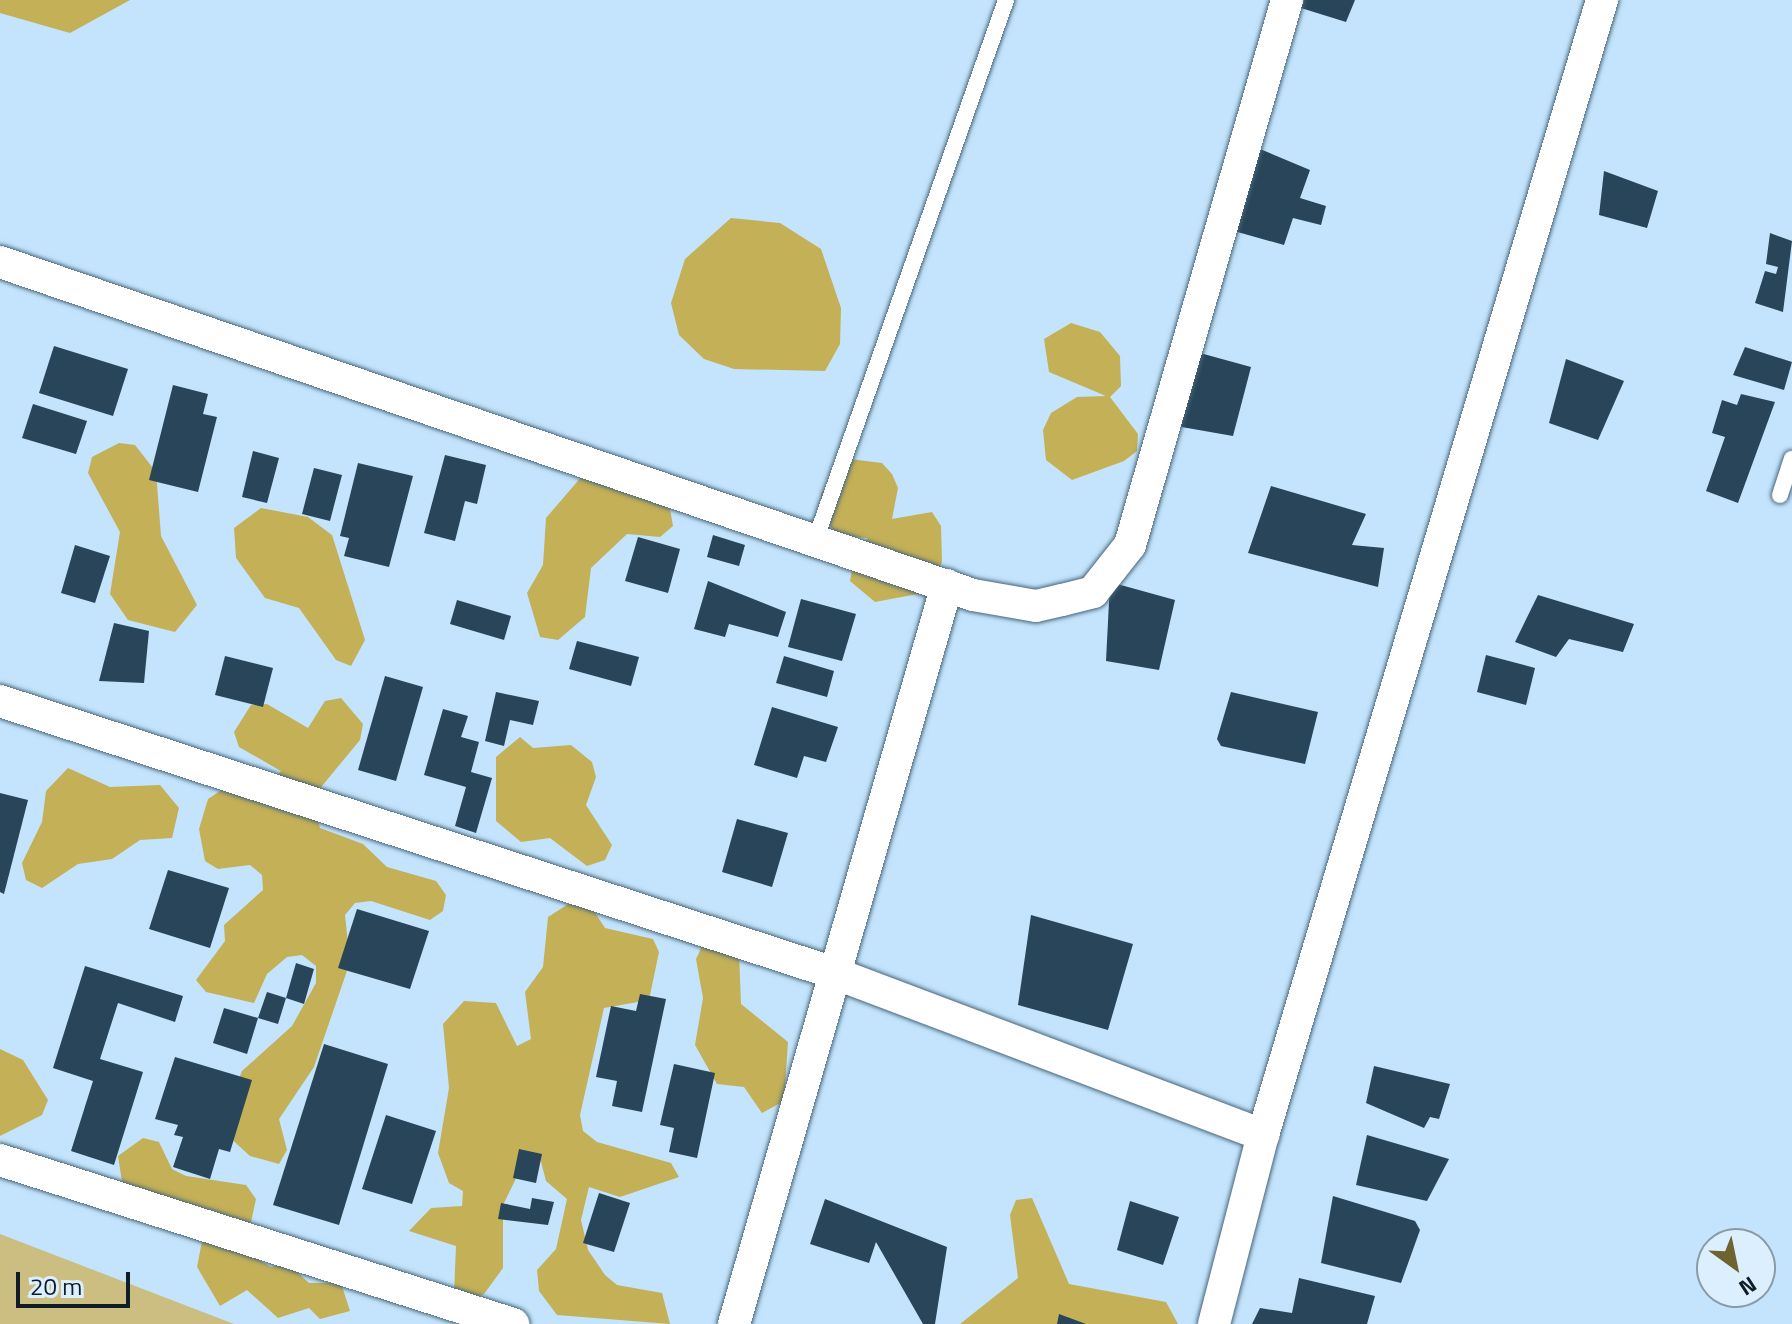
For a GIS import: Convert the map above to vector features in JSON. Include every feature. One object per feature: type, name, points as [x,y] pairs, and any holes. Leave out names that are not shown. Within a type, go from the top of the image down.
[{"type":"street","points":[[2,270],[947,585],[1036,606],[1093,592],[1117,570],[1287,0]]},
{"type":"street","points":[[1214,1324],[1263,1135],[1602,0]]},
{"type":"street","points":[[734,1324],[947,585]]},
{"type":"street","points":[[0,701],[834,973],[1263,1135]]},
{"type":"street","points":[[0,1160],[513,1324]]},
{"type":"lane","points":[[815,541],[1006,0]]},
{"type":"lane","points":[[1780,495],[1792,459]]},
{"type":"shaded area","points":[[0,0],[130,0],[70,33],[0,13]]},
{"type":"shaded area","points":[[731,218],[780,223],[821,249],[841,308],[840,344],[825,371],[734,369],[704,359],[679,335],[671,303],[685,259]]},
{"type":"shaded area","points":[[1071,323],[1100,332],[1120,356],[1121,386],[1110,397],[1138,434],[1137,451],[1124,461],[1072,480],[1046,460],[1043,430],[1051,413],[1077,397],[1106,396],[1049,372],[1044,339]]},
{"type":"shaded area","points":[[119,443],[135,445],[156,472],[161,536],[197,605],[175,632],[128,620],[110,594],[120,532],[88,473],[92,457]]},
{"type":"shaded area","points":[[850,459],[882,463],[892,474],[898,488],[892,519],[932,512],[941,526],[942,562],[928,592],[875,602],[850,581],[856,548],[868,538],[837,536],[821,510],[821,493]]},
{"type":"shaded area","points":[[595,461],[657,498],[670,509],[673,526],[660,537],[627,534],[591,568],[585,617],[558,640],[540,637],[527,593],[543,565],[546,518]]},
{"type":"shaded area","points":[[261,508],[308,517],[332,535],[365,640],[351,666],[336,660],[299,608],[265,598],[236,558],[234,528]]},
{"type":"shaded area","points":[[341,698],[363,724],[360,740],[312,798],[320,828],[363,844],[387,867],[436,881],[446,895],[443,911],[430,920],[371,901],[355,903],[345,915],[350,962],[314,1067],[279,1119],[287,1150],[279,1164],[250,1156],[227,1135],[230,1102],[242,1071],[292,1026],[316,983],[316,966],[302,955],[287,957],[267,974],[254,1003],[206,992],[196,980],[225,941],[224,925],[263,890],[262,875],[250,865],[218,869],[205,861],[199,829],[208,799],[223,789],[271,783],[281,771],[239,747],[234,732],[251,705],[267,704],[308,728],[325,701]]},
{"type":"shaded area","points":[[520,737],[533,748],[571,745],[592,762],[596,777],[586,805],[612,845],[605,860],[587,866],[550,838],[521,842],[496,821],[496,757]]},
{"type":"shaded area","points":[[68,768],[110,787],[160,785],[179,808],[172,838],[140,840],[112,859],[78,864],[42,888],[26,880],[22,863],[42,822],[46,791]]},
{"type":"shaded area","points":[[573,901],[588,902],[605,928],[653,939],[659,952],[649,1000],[604,1008],[580,1115],[583,1131],[597,1142],[671,1163],[679,1177],[620,1197],[589,1187],[581,1220],[588,1250],[605,1275],[617,1285],[662,1293],[670,1324],[557,1315],[539,1291],[537,1270],[556,1249],[567,1199],[546,1181],[540,1158],[524,1162],[503,1205],[503,1268],[484,1294],[470,1300],[454,1294],[456,1246],[409,1231],[431,1208],[462,1206],[463,1191],[449,1183],[438,1153],[449,1088],[443,1024],[464,1001],[496,1003],[517,1046],[531,1039],[525,992],[543,967],[548,917]]},
{"type":"shaded area","points":[[706,938],[739,952],[741,1004],[788,1042],[784,1101],[762,1113],[744,1087],[717,1084],[695,1045],[703,998],[696,959]]},
{"type":"shaded area","points":[[0,1049],[23,1060],[48,1100],[42,1115],[0,1136]]},
{"type":"shaded area","points":[[143,1138],[159,1142],[172,1169],[186,1176],[246,1185],[256,1199],[249,1231],[259,1260],[271,1267],[287,1263],[309,1283],[341,1283],[350,1311],[320,1319],[309,1308],[278,1318],[247,1290],[220,1306],[197,1267],[203,1236],[123,1188],[118,1156]]},
{"type":"shaded area","points":[[1032,1198],[1069,1284],[1166,1302],[1178,1324],[960,1324],[1018,1278],[1010,1215],[1016,1200]]},
{"type":"shaded area","points":[[0,1234],[234,1324],[0,1324]]},
{"type":"building","points":[[1304,0],[1355,0],[1346,22],[1301,8]]},
{"type":"building","points":[[1253,146],[1310,170],[1300,198],[1326,206],[1321,225],[1293,218],[1284,245],[1234,231]]},
{"type":"building","points":[[1604,171],[1658,191],[1647,228],[1599,215]]},
{"type":"building","points":[[1770,233],[1792,241],[1783,312],[1755,303],[1765,271],[1776,274],[1778,267],[1766,264]]},
{"type":"building","points":[[54,346],[128,369],[113,416],[39,393]]},
{"type":"building","points":[[1745,347],[1792,362],[1784,390],[1733,375]]},
{"type":"building","points":[[1200,353],[1251,367],[1233,436],[1176,426]]},
{"type":"building","points":[[1566,359],[1624,381],[1598,440],[1549,423]]},
{"type":"building","points":[[173,385],[208,394],[203,414],[217,417],[198,492],[149,480]]},
{"type":"building","points":[[1741,394],[1775,402],[1738,503],[1706,491],[1725,437],[1712,433],[1722,400],[1737,405]]},
{"type":"building","points":[[33,404],[87,421],[76,454],[22,438]]},
{"type":"building","points":[[253,451],[279,458],[267,503],[242,497]]},
{"type":"building","points":[[445,455],[486,465],[477,504],[465,501],[455,541],[424,533]]},
{"type":"building","points":[[358,463],[413,476],[389,567],[344,556],[349,538],[340,536]]},
{"type":"building","points":[[314,468],[342,475],[330,521],[302,514]]},
{"type":"building","points":[[1271,486],[1366,514],[1352,545],[1384,548],[1378,587],[1248,553]]},
{"type":"building","points":[[713,535],[745,545],[739,566],[707,557]]},
{"type":"building","points":[[638,537],[680,549],[668,593],[625,581]]},
{"type":"building","points":[[75,545],[110,556],[95,603],[61,593]]},
{"type":"building","points":[[708,581],[786,612],[778,637],[729,624],[725,637],[694,629]]},
{"type":"building","points":[[1110,582],[1175,600],[1159,670],[1106,661]]},
{"type":"building","points":[[1538,595],[1634,624],[1623,652],[1569,639],[1556,657],[1515,642]]},
{"type":"building","points":[[801,599],[856,614],[842,661],[788,647]]},
{"type":"building","points":[[457,600],[511,616],[504,640],[450,624]]},
{"type":"building","points":[[114,623],[149,631],[144,683],[99,681]]},
{"type":"building","points":[[577,641],[639,657],[631,686],[569,669]]},
{"type":"building","points":[[1486,655],[1535,668],[1526,705],[1477,692]]},
{"type":"building","points":[[225,656],[273,668],[263,707],[215,695]]},
{"type":"building","points":[[784,656],[834,671],[827,697],[776,683]]},
{"type":"building","points":[[385,676],[423,687],[396,781],[358,770]]},
{"type":"building","points":[[496,692],[539,701],[533,725],[510,720],[504,746],[485,741]]},
{"type":"building","points":[[1231,692],[1318,712],[1305,764],[1221,746],[1217,739]]},
{"type":"building","points":[[772,707],[838,727],[826,762],[804,756],[797,778],[754,765]]},
{"type":"building","points":[[443,709],[468,716],[461,737],[479,742],[471,772],[492,778],[476,833],[455,826],[466,787],[424,775]]},
{"type":"building","points":[[0,793],[28,800],[4,894],[0,892]]},
{"type":"building","points":[[737,819],[788,833],[772,887],[722,872]]},
{"type":"building","points":[[168,870],[229,888],[210,948],[149,929]]},
{"type":"building","points":[[357,909],[429,931],[410,989],[338,968]]},
{"type":"building","points":[[1031,915],[1133,944],[1108,1030],[1018,1005]]},
{"type":"building","points":[[296,963],[314,969],[304,1004],[286,998]]},
{"type":"building","points":[[85,966],[183,996],[175,1022],[118,1003],[100,1059],[143,1072],[114,1165],[71,1151],[93,1081],[53,1068]]},
{"type":"building","points":[[267,992],[286,998],[278,1024],[258,1018]]},
{"type":"building","points":[[640,994],[666,999],[642,1112],[612,1106],[617,1081],[596,1077],[611,1006],[636,1011]]},
{"type":"building","points":[[224,1008],[258,1018],[247,1054],[213,1043]]},
{"type":"building","points":[[324,1044],[388,1064],[339,1225],[273,1205]]},
{"type":"building","points":[[175,1057],[252,1080],[230,1152],[219,1149],[210,1179],[173,1167],[183,1137],[174,1135],[178,1125],[155,1119]]},
{"type":"building","points":[[674,1064],[715,1073],[697,1158],[669,1152],[674,1128],[660,1125]]},
{"type":"building","points":[[1374,1066],[1450,1084],[1439,1119],[1430,1117],[1424,1128],[1366,1103]]},
{"type":"building","points":[[386,1115],[436,1131],[412,1204],[362,1189]]},
{"type":"building","points":[[1367,1135],[1449,1159],[1427,1201],[1356,1185]]},
{"type":"building","points":[[519,1149],[542,1154],[536,1183],[513,1178]]},
{"type":"building","points":[[599,1193],[630,1203],[614,1252],[583,1243]]},
{"type":"building","points":[[1333,1196],[1415,1221],[1420,1230],[1401,1283],[1321,1263]]},
{"type":"building","points":[[532,1198],[554,1202],[548,1225],[498,1219],[501,1203],[530,1209]]},
{"type":"building","points":[[825,1199],[947,1247],[935,1324],[923,1324],[876,1242],[869,1263],[810,1244]]},
{"type":"building","points":[[1130,1201],[1179,1217],[1163,1265],[1117,1250]]},
{"type":"building","points":[[1299,1278],[1375,1296],[1367,1324],[1252,1324],[1260,1308],[1292,1313]]},
{"type":"building","points":[[1059,1314],[1086,1324],[1057,1324]]}]
